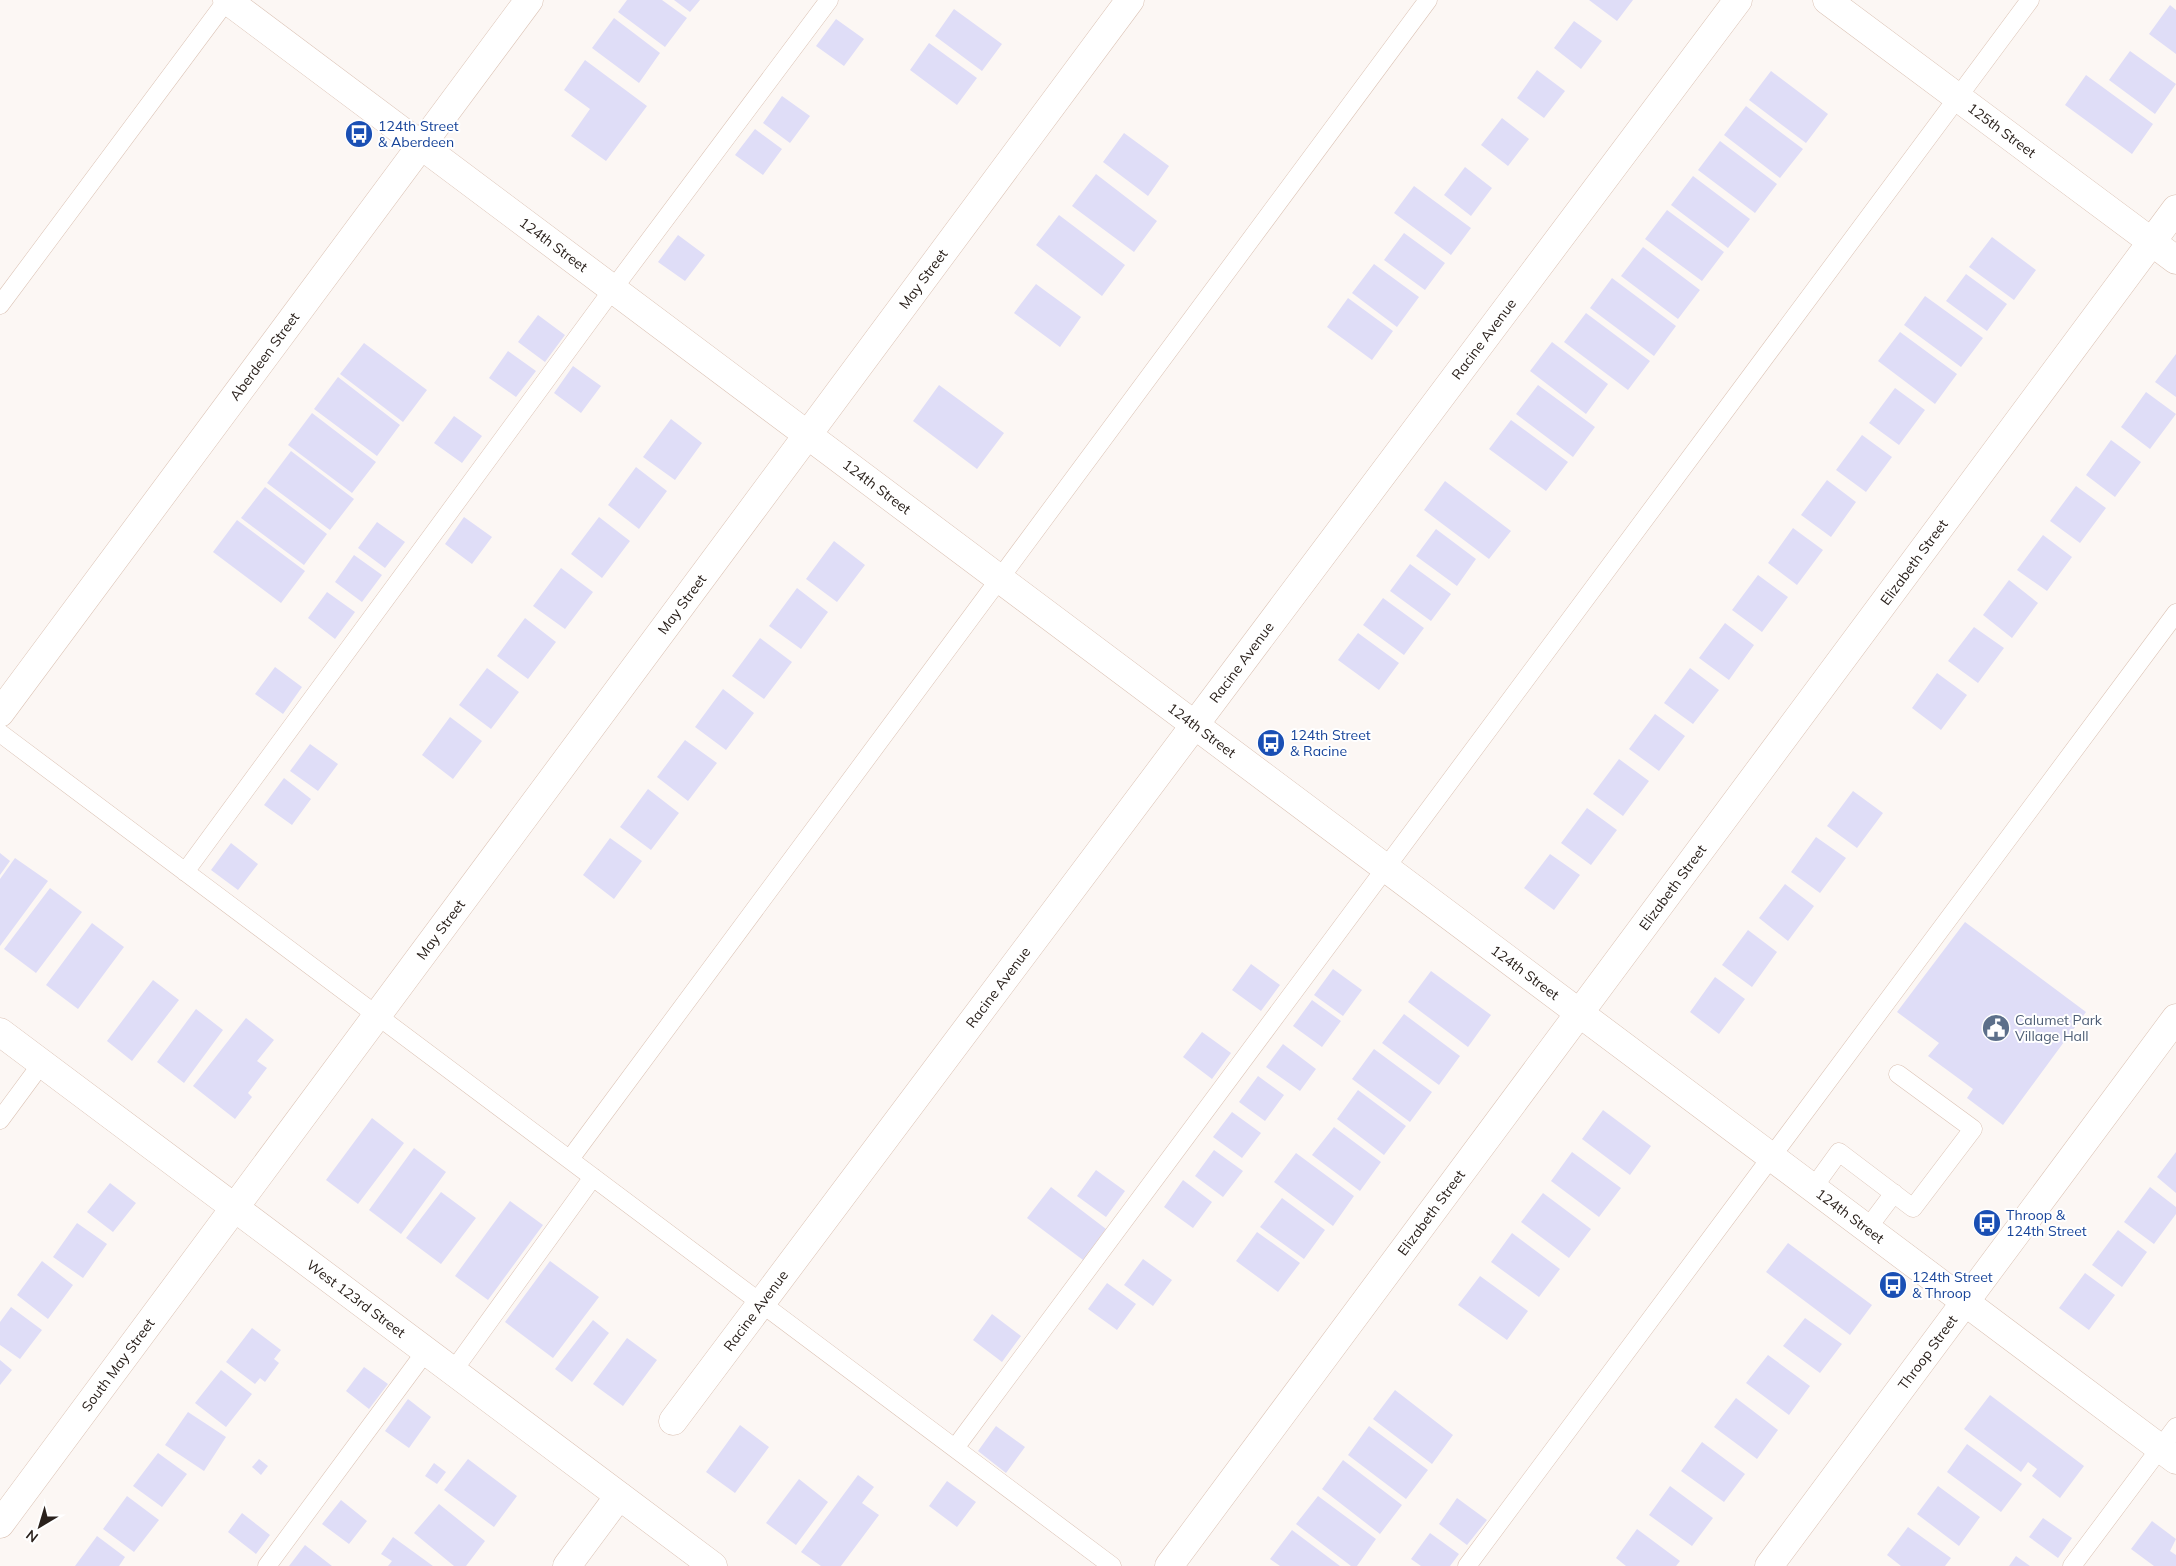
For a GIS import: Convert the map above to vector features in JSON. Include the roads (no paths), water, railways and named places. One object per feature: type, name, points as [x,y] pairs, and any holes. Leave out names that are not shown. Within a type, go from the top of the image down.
[{"type":"street","name":"124th Street","points":[[227,0],[2168,1454]]},
{"type":"street","name":"Aberdeen Street","points":[[0,713],[529,0]]},
{"type":"street","name":"May Street","points":[[235,1207],[806,434],[1130,0]]},
{"type":"street","name":"Racine Avenue","points":[[673,1421],[1738,0]]},
{"type":"street","name":"125th Street","points":[[1827,0],[2176,260]]},
{"type":"street","name":"Elizabeth Street","points":[[1169,1566],[2176,209]]},
{"type":"street","name":"Throop Street","points":[[1769,1566],[2176,1018]]},
{"type":"street","name":"West 123rd Street","points":[[0,1032],[714,1566]]},
{"type":"street","name":"South May Street","points":[[0,1524],[235,1207]]},
{"type":"street","points":[[567,1566],[619,1496]]},
{"type":"lane","points":[[0,305],[227,0]]},
{"type":"lane","points":[[185,872],[613,289],[829,0]]},
{"type":"lane","points":[[570,1159],[1428,0]]},
{"type":"lane","points":[[955,1448],[2030,0]]},
{"type":"lane","points":[[1467,1566],[2176,613]]},
{"type":"lane","points":[[0,733],[1112,1566]]},
{"type":"lane","points":[[0,1120],[42,1064]]},
{"type":"lane","points":[[1813,1188],[1839,1152],[1913,1208],[1973,1129],[1898,1074]]},
{"type":"lane","points":[[452,1371],[593,1176]]},
{"type":"lane","points":[[1867,1229],[1894,1193]]},
{"type":"lane","points":[[267,1566],[426,1351]]},
{"type":"lane","points":[[2072,1566],[2168,1454],[2176,1427]]},
{"type":"place","name":"124th Street & Aberdeen","points":[[359,134]]},
{"type":"place","name":"124th Street & Racine","points":[[1271,743]]},
{"type":"place","name":"Calumet Park Village Hall","points":[[1996,1028]]},
{"type":"place","name":"Throop & 124th Street","points":[[1987,1223]]},
{"type":"place","name":"124th Street & Throop","points":[[1893,1285]]}]
